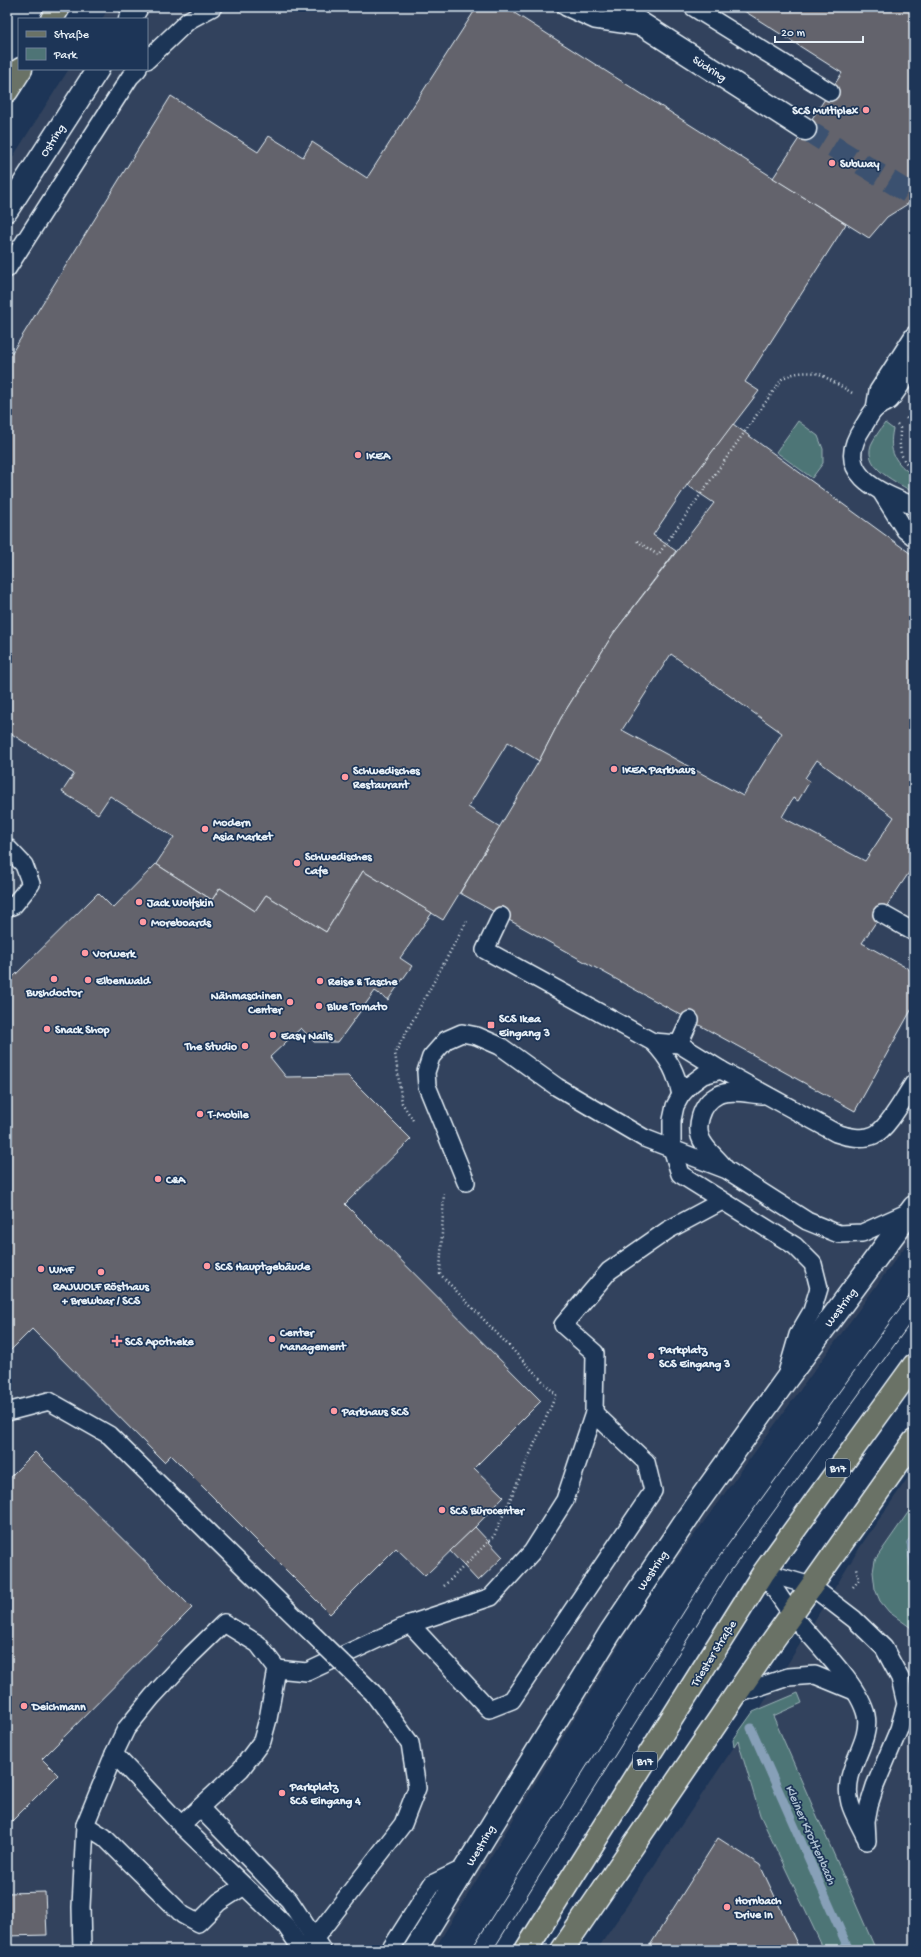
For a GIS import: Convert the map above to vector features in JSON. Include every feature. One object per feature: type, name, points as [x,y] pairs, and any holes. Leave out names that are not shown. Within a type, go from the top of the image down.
[{"type":"main road","points":[[53,18],[59,7]]},
{"type":"main road","points":[[7,91],[19,70]]},
{"type":"main road","name":"Triester Straße","points":[[526,1950],[764,1572],[914,1366]]},
{"type":"main road","points":[[562,1950],[791,1613],[914,1441]]},
{"type":"street","name":"Südring","points":[[615,7],[806,128]]},
{"type":"street","name":"Ostring","points":[[7,210],[97,70]]},
{"type":"street","name":"Westring","points":[[415,1950],[610,1632],[696,1506],[785,1382],[913,1209]]},
{"type":"lane","points":[[148,59],[189,20],[213,7]]},
{"type":"lane","points":[[566,7],[595,20],[647,27]]},
{"type":"lane","points":[[693,7],[830,92]]},
{"type":"lane","points":[[7,269],[130,77],[137,70]]},
{"type":"lane","points":[[914,336],[878,391],[875,408],[856,438],[852,448],[852,459],[860,473],[871,485],[882,493],[914,506]]},
{"type":"lane","points":[[875,408],[889,401],[914,364]]},
{"type":"lane","points":[[882,493],[905,530],[914,537]]},
{"type":"lane","points":[[7,847],[24,865],[31,884],[14,904],[7,908]]},
{"type":"lane","points":[[882,914],[914,932]]},
{"type":"lane","points":[[501,916],[485,950],[653,1042],[667,1056],[676,1075],[682,1095]]},
{"type":"lane","points":[[679,1044],[690,1020]]},
{"type":"lane","points":[[466,1182],[427,1086],[426,1072],[431,1057],[446,1040],[462,1034],[477,1036],[500,1046],[557,1087],[644,1138],[727,1170],[807,1221],[839,1234],[862,1233],[913,1209]]},
{"type":"lane","points":[[653,1042],[679,1044],[721,1070],[768,1096],[836,1133],[848,1137],[873,1136],[882,1129],[914,1083]]},
{"type":"lane","points":[[721,1070],[703,1076],[691,1084],[675,1106],[672,1120],[672,1148],[680,1174],[795,1246],[813,1264],[819,1288],[812,1311],[798,1335],[785,1382]]},
{"type":"lane","points":[[727,1170],[703,1143],[698,1124],[705,1108],[718,1095],[727,1093],[768,1096]]},
{"type":"lane","points":[[82,1950],[81,1907],[85,1825],[114,1754],[126,1729],[152,1697],[191,1655],[224,1623],[258,1644],[277,1669],[307,1672],[410,1624],[491,1597],[532,1552],[565,1500],[594,1413],[595,1353],[563,1325],[609,1271],[668,1230],[722,1201]]},
{"type":"lane","points":[[7,1412],[49,1401],[109,1435],[373,1693],[410,1743],[417,1788],[403,1824],[310,1947]]},
{"type":"lane","points":[[410,1624],[489,1709],[512,1700],[653,1491],[646,1462],[594,1413]]},
{"type":"lane","points":[[764,1572],[811,1586],[854,1619],[884,1648],[900,1678],[906,1704],[899,1729],[875,1786],[869,1805],[866,1821],[867,1841],[850,1803],[848,1787],[851,1767],[867,1727],[866,1714],[856,1691],[791,1613],[764,1572]]},
{"type":"lane","points":[[181,1825],[241,1769],[262,1741],[268,1719],[277,1669]]},
{"type":"lane","points":[[735,1695],[788,1677],[815,1675],[856,1691]]},
{"type":"lane","points":[[114,1754],[181,1825],[286,1926],[310,1947]]},
{"type":"lane","points":[[200,1808],[289,1900],[310,1947]]},
{"type":"lane","points":[[85,1825],[104,1836],[183,1915],[198,1923],[219,1902],[244,1886]]},
{"type":"lane","points":[[390,1950],[432,1884],[466,1867]]},
{"type":"path","points":[[637,541],[658,555],[782,379],[787,376],[815,373],[826,376],[875,408],[900,428],[899,452],[909,466],[914,469]]},
{"type":"path","points":[[903,415],[914,424]]},
{"type":"path","points":[[415,1123],[402,1103],[395,1053],[468,919]]},
{"type":"path","points":[[439,1588],[446,1585],[494,1536],[556,1395],[440,1274],[444,1186]]},
{"type":"shaded area","points":[[109,7],[914,7],[914,1234],[646,1601],[434,1950],[7,1950],[7,166],[68,70],[148,70],[148,18],[103,18]]},
{"type":"shaded area","points":[[914,1469],[914,1504],[875,1560],[889,1612],[914,1630],[914,1950],[597,1950],[761,1707],[862,1544]]},
{"type":"shaded area","points":[[914,1532],[914,1580],[912,1578],[907,1542]]},
{"type":"green space","points":[[798,421],[818,436],[823,449],[823,463],[812,478],[776,452]]},
{"type":"green space","points":[[885,423],[893,429],[892,451],[894,456],[907,471],[914,476],[914,493],[884,474],[872,461],[870,454],[871,445]]},
{"type":"green space","points":[[914,1504],[914,1532],[907,1542],[912,1578],[914,1580],[914,1630],[889,1612],[880,1601],[875,1589],[873,1572],[875,1560]]},
{"type":"green space","points":[[798,1693],[802,1703],[773,1716],[876,1950],[824,1950],[760,1815],[738,1741],[734,1747],[733,1740],[753,1712]]},
{"type":"building","name":"IKEA","points":[[477,7],[505,7],[846,224],[745,382],[759,391],[687,485],[653,535],[676,551],[613,634],[561,718],[539,761],[508,742],[468,807],[500,827],[443,920],[363,871],[326,932],[266,895],[255,911],[220,888],[212,900],[156,864],[174,837],[110,796],[98,814],[62,792],[74,774],[7,731],[7,351],[11,354],[171,96],[258,152],[269,136],[303,157],[312,142],[367,178]]},
{"type":"building","name":"SCS Multiplex","points":[[738,7],[914,7],[914,200],[887,217],[869,238],[773,178],[842,73]]},
{"type":"building","name":"IKEA Parkhaus","points":[[733,424],[914,556],[914,865],[862,943],[914,972],[914,1005],[855,1111],[460,893],[539,761],[561,718],[613,634],[714,503],[687,485]],"holes":[[[671,654],[782,733],[743,796],[622,730]],[[817,760],[894,817],[865,861],[782,817],[793,798],[798,801],[810,781],[805,778]]]},
{"type":"building","name":"SCS Hauptgebäude","points":[[156,864],[212,900],[220,888],[255,911],[266,895],[326,932],[363,871],[432,913],[400,958],[412,966],[388,1000],[375,991],[338,1042],[314,1042],[301,1028],[270,1057],[286,1077],[348,1076],[411,1139],[345,1204],[541,1401],[474,1468],[504,1497],[475,1527],[425,1576],[396,1548],[330,1614],[171,1455],[164,1462],[32,1329],[7,1354],[7,983],[98,893],[113,908]]},
{"type":"building","points":[[35,1452],[192,1608],[42,1759],[58,1775],[7,1826],[7,1480]]},
{"type":"building","points":[[475,1527],[503,1557],[478,1581],[450,1551]]},
{"type":"building","name":"Hornbach Drive In","points":[[718,1838],[760,1865],[800,1950],[647,1950]]},
{"type":"building","points":[[45,1892],[47,1935],[7,1936],[7,1893]]},
{"type":"waterway","name":"Kleiner Krottenbach","points":[[751,1728],[849,1950]]},
{"type":"tunnel","points":[[805,129],[914,196]]},
{"type":"tram line","points":[[471,1950],[714,1564],[914,1289]]},
{"type":"tram line","points":[[493,1950],[727,1576],[914,1318]]},
{"type":"place","name":"SCS Multiplex","points":[[866,110]]},
{"type":"place","name":"Subway","points":[[832,163]]},
{"type":"place","name":"IKEA","points":[[358,455]]},
{"type":"place","name":"IKEA Parkhaus","points":[[614,769]]},
{"type":"place","name":"Schwedisches Restaurant","points":[[345,777]]},
{"type":"place","name":"Modern Asia Market","points":[[205,829]]},
{"type":"place","name":"Schwedisches Cafe","points":[[297,863]]},
{"type":"place","name":"Jack Wolfskin","points":[[139,902]]},
{"type":"place","name":"Moreboards","points":[[143,922]]},
{"type":"place","name":"Vorwerk","points":[[85,953]]},
{"type":"place","name":"Bushdoctor","points":[[54,979]]},
{"type":"place","name":"Elbenwald","points":[[88,980]]},
{"type":"place","name":"Reise & Tasche","points":[[320,981]]},
{"type":"place","name":"Nähmaschinen Center","points":[[290,1002]]},
{"type":"place","name":"Blue Tomato","points":[[319,1006]]},
{"type":"place","name":"SCS Ikea Eingang 3","points":[[491,1025]]},
{"type":"place","name":"Snack Shop","points":[[47,1029]]},
{"type":"place","name":"Easy Nails","points":[[273,1035]]},
{"type":"place","name":"The Studio","points":[[245,1046]]},
{"type":"place","name":"T-Mobile","points":[[200,1114]]},
{"type":"place","name":"C&A","points":[[158,1179]]},
{"type":"place","name":"SCS Hauptgebäude","points":[[207,1266]]},
{"type":"place","name":"WMF","points":[[41,1269]]},
{"type":"place","name":"RAUWOLF Rösthaus + Brewbar / SCS","points":[[101,1272]]},
{"type":"place","name":"Center Management","points":[[272,1339]]},
{"type":"place","name":"SCS Apotheke","points":[[117,1341]]},
{"type":"place","name":"Parkplatz SCS Eingang 3","points":[[651,1356]]},
{"type":"place","name":"Parkhaus SCS","points":[[334,1411]]},
{"type":"place","name":"SCS Bürocenter","points":[[442,1510]]},
{"type":"place","name":"Deichmann","points":[[24,1706]]},
{"type":"place","name":"Parkplatz SCS Eingang 4","points":[[282,1793]]},
{"type":"place","name":"Hornbach Drive In","points":[[727,1907]]}]
